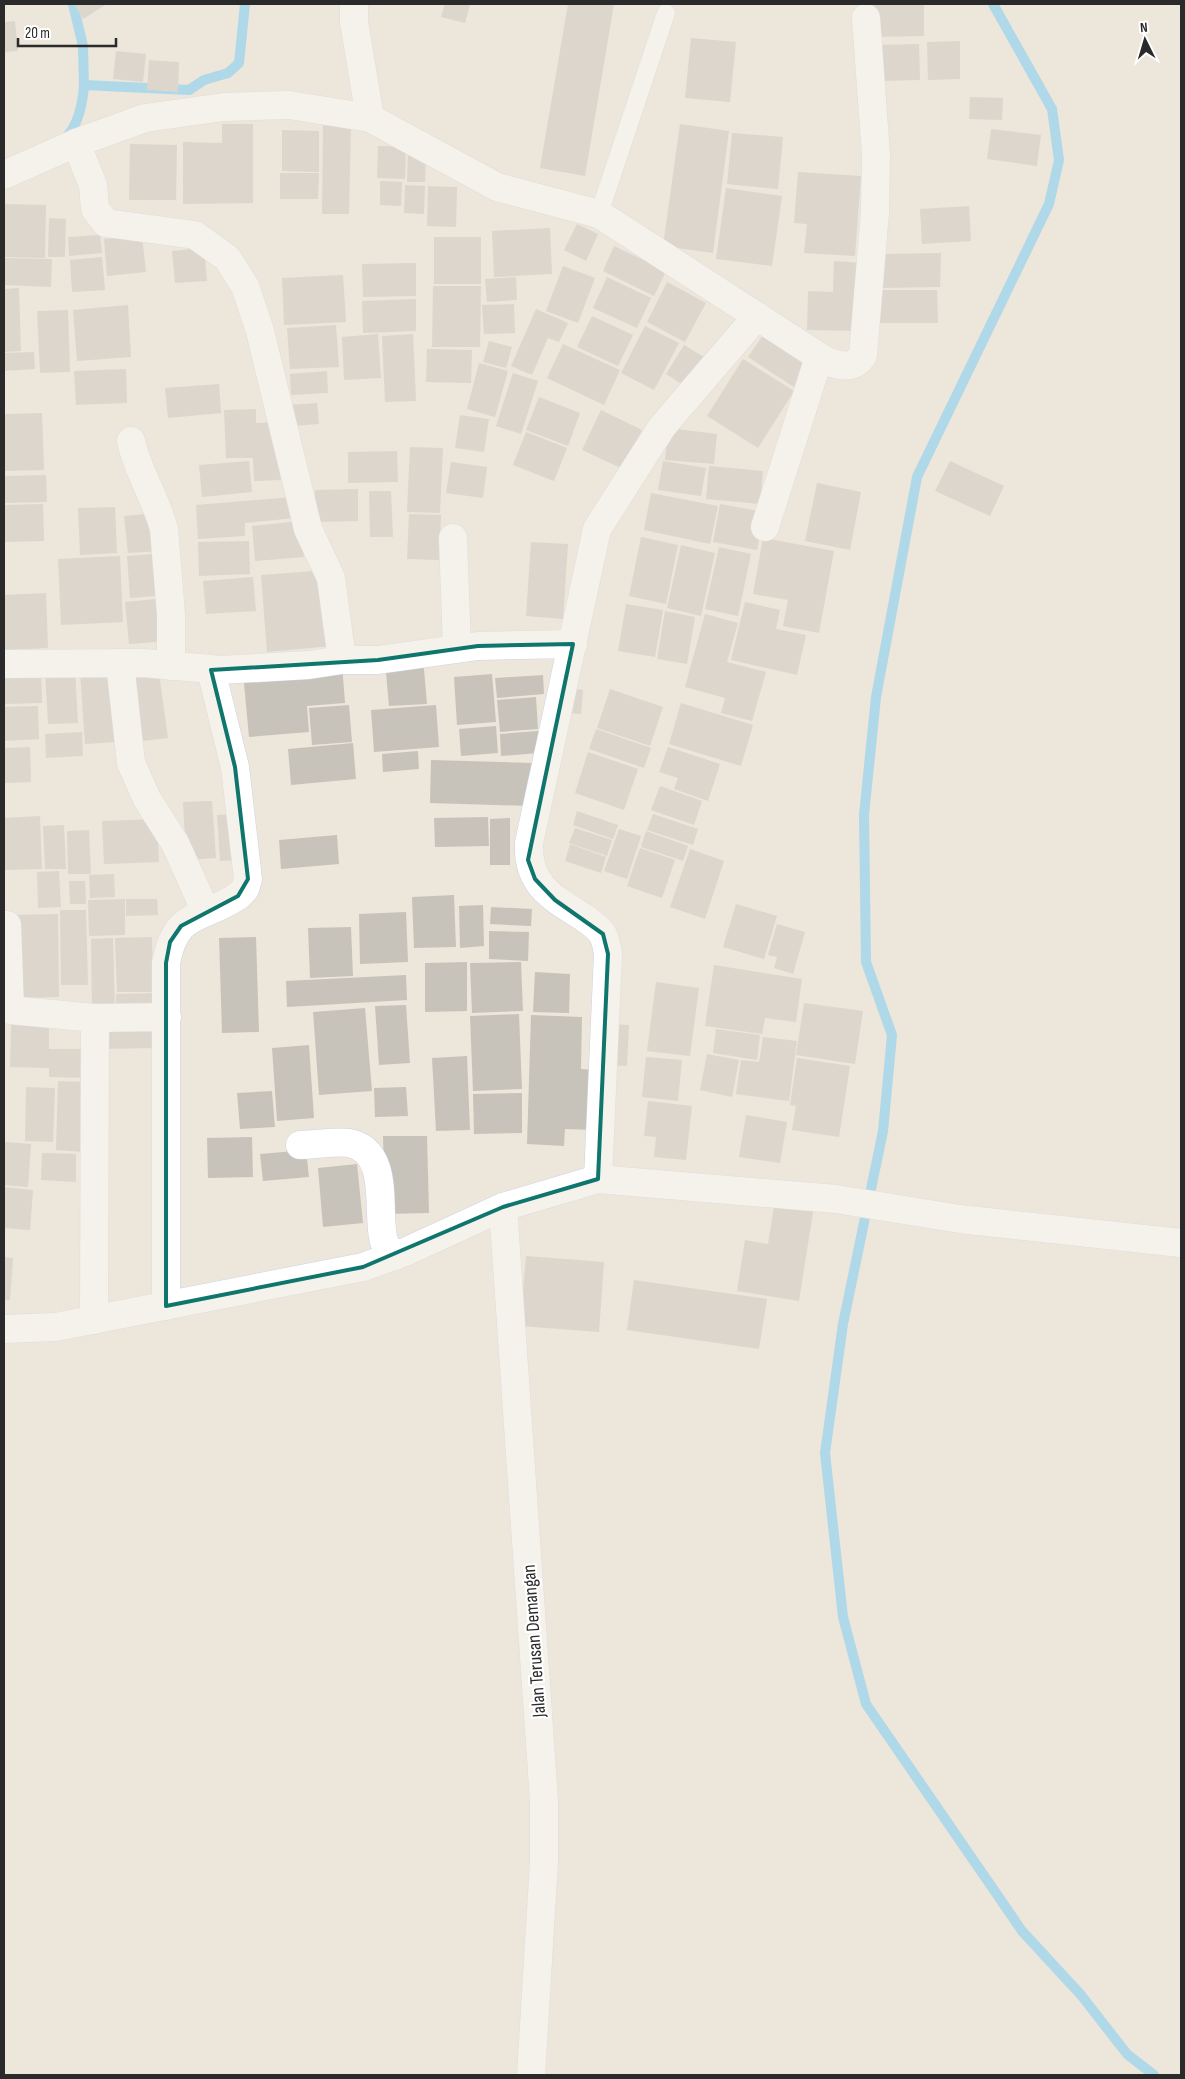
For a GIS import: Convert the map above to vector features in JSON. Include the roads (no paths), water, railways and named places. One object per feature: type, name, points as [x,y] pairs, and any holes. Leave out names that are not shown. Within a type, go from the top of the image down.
[{"type":"street","points":[[354,4],[354,22],[370,118]]},
{"type":"street","points":[[4,175],[76,143],[145,118],[224,107],[288,105],[370,118],[497,187],[599,214],[819,357],[839,366],[847,366],[856,363],[864,355],[875,212],[876,155],[866,18]]},
{"type":"street","points":[[76,143],[93,185],[95,208],[106,223],[194,235],[227,258],[245,286],[260,331],[308,529],[330,578],[342,660]]},
{"type":"street","points":[[598,1179],[608,954],[603,934],[589,921],[555,900],[535,879],[528,860],[531,833],[596,530],[662,427],[757,316]]},
{"type":"street","points":[[764,527],[819,357]]},
{"type":"street","points":[[131,441],[140,474],[161,515],[164,529],[171,614],[171,666]]},
{"type":"street","points":[[453,538],[457,648]]},
{"type":"street","points":[[4,664],[120,663],[212,670],[309,665],[342,660],[378,660],[457,648],[572,644]]},
{"type":"street","points":[[120,663],[132,763],[147,799],[175,843],[206,912]]},
{"type":"street","points":[[166,1306],[166,964],[170,942],[181,926],[238,896],[245,889],[248,879],[234,767],[212,670]]},
{"type":"street","points":[[4,925],[7,925],[10,1010],[96,1018],[167,1017]]},
{"type":"street","points":[[94,1320],[96,1018]]},
{"type":"street","points":[[300,1145],[348,1143],[364,1148],[372,1157],[380,1192],[383,1238],[387,1247],[395,1256]]},
{"type":"street","points":[[4,1329],[56,1327],[363,1267],[395,1256],[503,1207],[598,1179],[836,1199],[960,1219],[1181,1243]]},
{"type":"street","name":"Jalan Terusan Demangan","points":[[503,1207],[544,1801],[544,1862],[531,2075]]},
{"type":"lane","points":[[599,214],[666,13]]},
{"type":"waterway","points":[[73,4],[83,46],[84,85]]},
{"type":"waterway","points":[[64,139],[76,122],[81,107],[84,85],[189,90],[204,80],[228,73],[239,63],[245,4]]},
{"type":"waterway","points":[[993,4],[1052,109],[1059,160],[1049,204],[917,477],[876,697],[864,815],[866,962],[892,1035],[883,1131],[843,1324],[825,1453],[843,1617],[866,1704],[1022,1931],[1081,1995],[1127,2054],[1154,2075]]}]
